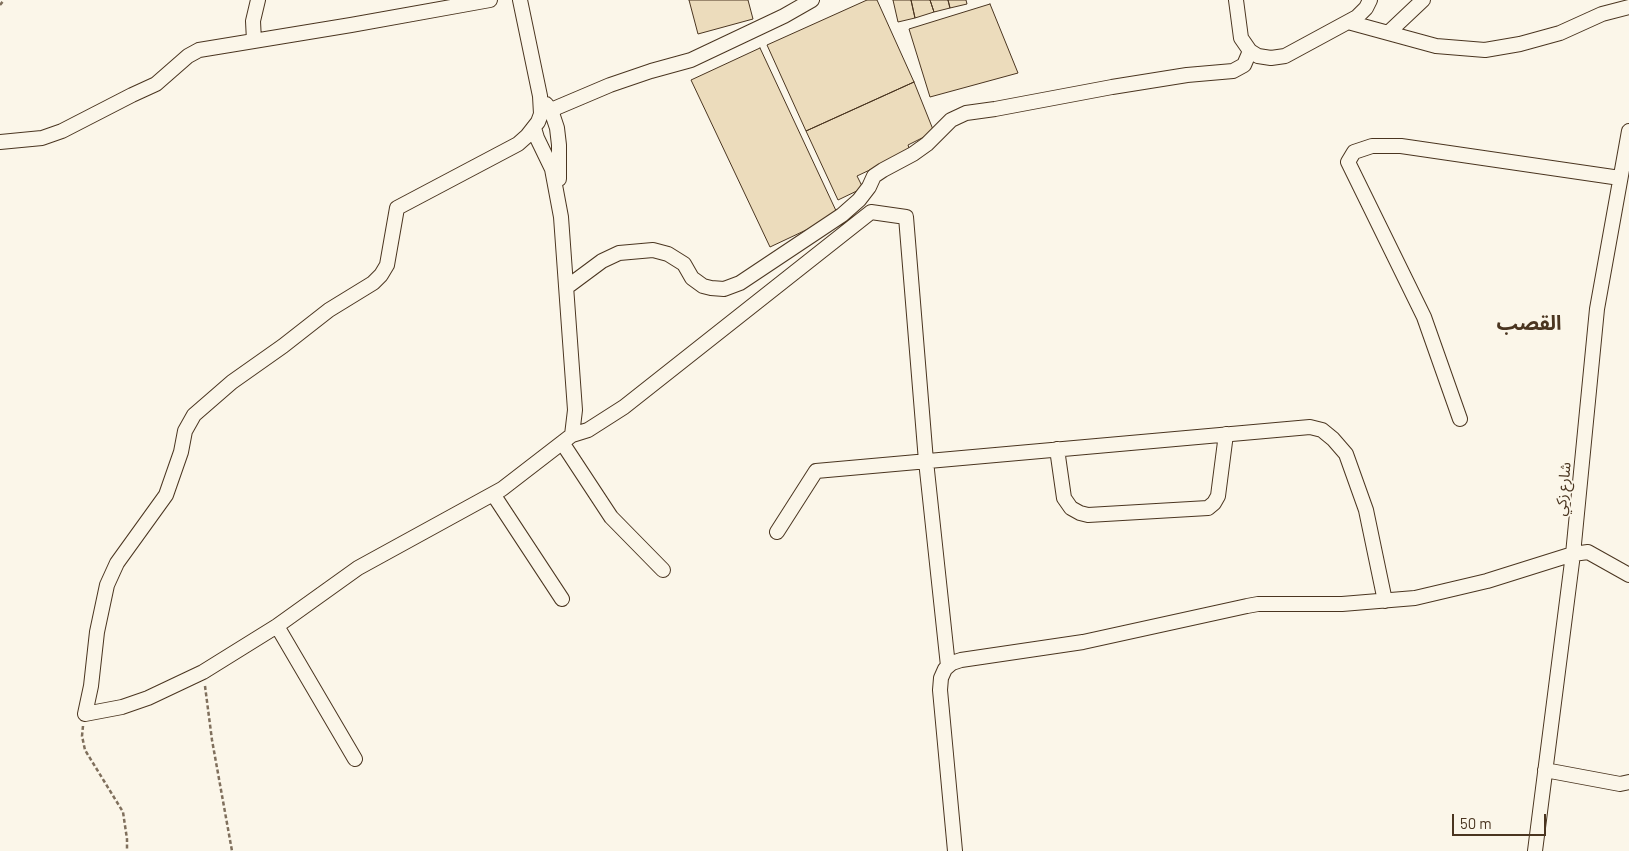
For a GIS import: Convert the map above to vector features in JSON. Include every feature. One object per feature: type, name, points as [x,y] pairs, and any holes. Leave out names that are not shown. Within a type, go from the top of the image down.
[{"type":"street","points":[[254,41],[253,22],[258,0]]},
{"type":"street","points":[[0,142],[42,138],[62,131],[156,84],[188,56],[199,50],[490,0]]},
{"type":"street","points":[[520,0],[540,96],[541,114],[534,128],[518,144],[397,208],[387,265],[381,275],[362,291],[329,310],[284,346],[232,382],[194,415],[185,431],[181,452],[166,495],[116,562],[107,585],[97,632],[91,686],[85,714],[122,707],[148,698],[202,672],[277,626],[358,568],[502,489],[567,439],[588,430],[624,407],[871,212],[906,217],[926,461],[948,666]]},
{"type":"street","points":[[551,110],[610,85],[691,60],[784,16],[812,0]]},
{"type":"street","points":[[1236,0],[1241,38],[1250,51],[1258,56],[1271,58],[1285,56],[1357,17],[1366,8],[1370,0]]},
{"type":"street","points":[[1388,33],[1423,0]]},
{"type":"street","points":[[1348,22],[1436,46],[1485,50],[1520,44],[1560,33],[1602,14],[1629,7]]},
{"type":"street","points":[[567,286],[602,261],[619,253],[653,250],[668,254],[684,264],[692,278],[703,286],[724,288],[740,283],[842,215],[859,200],[869,187],[874,176],[920,149],[951,120],[966,113],[1188,75],[1233,71],[1244,65],[1250,51]]},
{"type":"street","points":[[540,96],[551,110],[557,128],[560,170],[558,192]]},
{"type":"street","points":[[534,128],[552,169],[562,217],[576,410],[575,423],[567,439]]},
{"type":"street","name":"شارع زكي","points":[[1535,851],[1573,554],[1597,309],[1629,130]]},
{"type":"street","points":[[1460,419],[1424,317],[1348,162],[1354,152],[1372,146],[1401,146],[1620,178]]},
{"type":"street","points":[[777,532],[816,471],[1310,427],[1322,430],[1334,439],[1346,454],[1366,510],[1385,600]]},
{"type":"street","points":[[1057,449],[1064,498],[1071,508],[1080,513],[1088,515],[1208,508],[1218,496],[1226,434]]},
{"type":"street","points":[[567,439],[611,517],[663,570]]},
{"type":"street","points":[[493,494],[562,599]]},
{"type":"street","points":[[954,851],[940,690],[941,678],[945,669],[952,663],[961,660],[1083,642],[1248,606],[1268,604],[1342,604],[1415,598],[1487,581],[1573,554],[1588,552],[1629,575]]},
{"type":"street","points":[[277,626],[355,759]]},
{"type":"street","points":[[1545,770],[1620,784],[1629,782]]},
{"type":"path","points":[[0,5],[4,0]]},
{"type":"path","points":[[202,672],[232,851]]},
{"type":"path","points":[[85,714],[82,736],[85,750],[123,812],[127,851]]},
{"type":"building","points":[[689,0],[748,0],[753,19],[698,34]]},
{"type":"building","points":[[867,0],[877,0],[914,82],[806,131],[767,45]]},
{"type":"building","points":[[893,0],[911,0],[915,18],[898,22]]},
{"type":"building","points":[[911,0],[930,0],[934,12],[915,18]]},
{"type":"building","points":[[930,0],[948,0],[950,8],[934,12]]},
{"type":"building","points":[[948,0],[966,0],[967,4],[950,8]]},
{"type":"building","points":[[990,4],[1018,73],[930,97],[909,29]]},
{"type":"building","points":[[760,48],[838,215],[770,247],[691,80]]},
{"type":"building","points":[[914,82],[934,132],[908,145],[910,151],[857,176],[863,188],[838,200],[806,131]]},
{"type":"district","name":"القصب","points":[[1529,323]]}]
